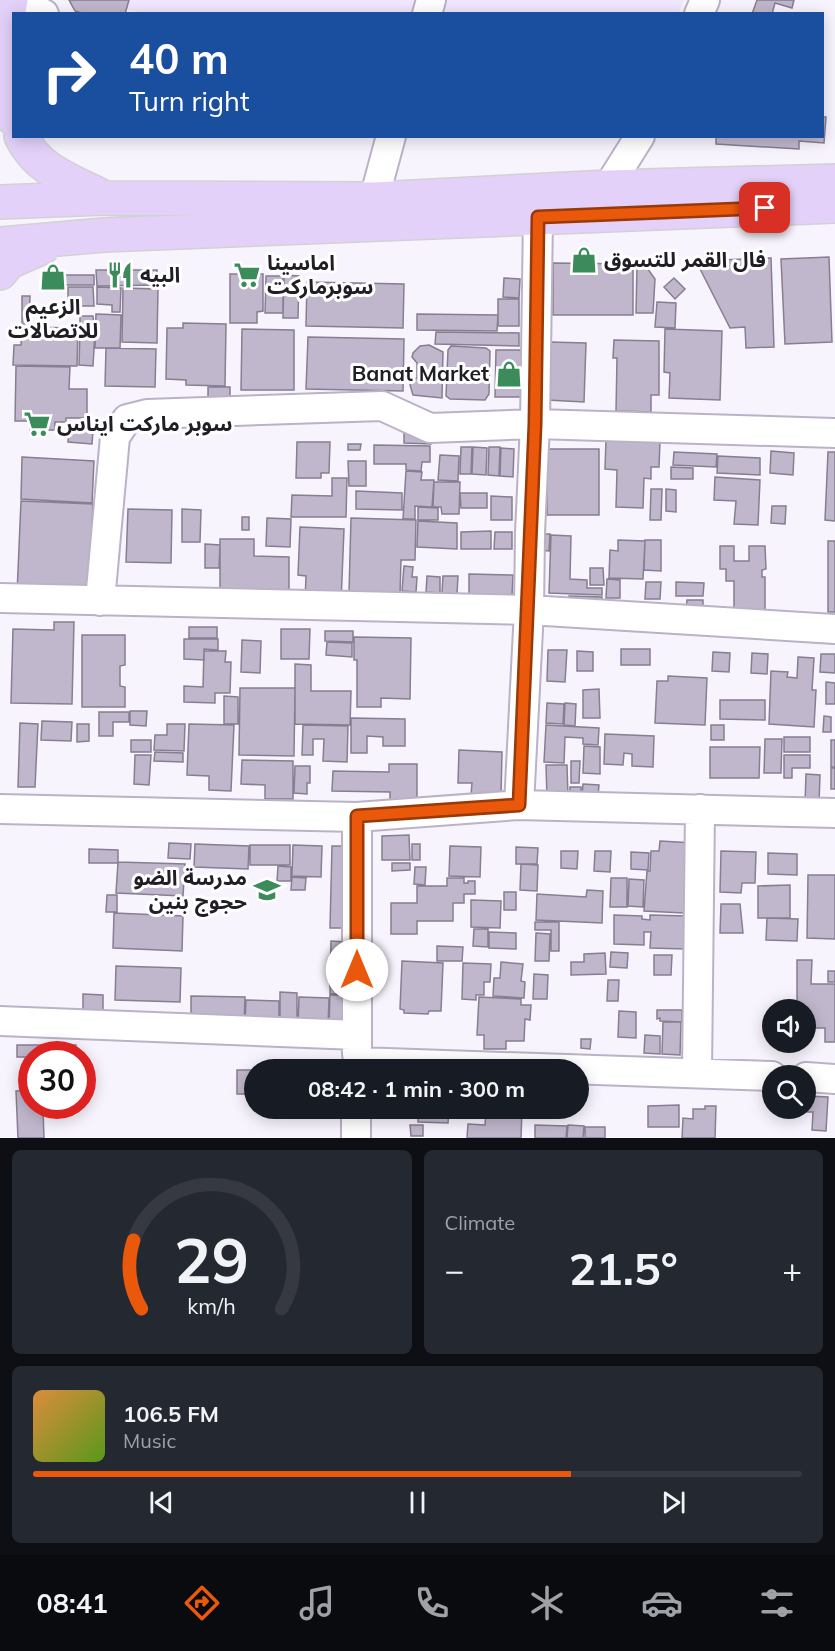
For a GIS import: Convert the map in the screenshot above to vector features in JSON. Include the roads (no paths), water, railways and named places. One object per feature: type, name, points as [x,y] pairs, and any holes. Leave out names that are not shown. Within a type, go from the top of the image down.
[{"type":"main road","points":[[10,0],[1,47],[12,113]]},
{"type":"main road","points":[[22,138],[25,146],[44,167],[105,198]]},
{"type":"main road","points":[[0,244],[104,236],[538,217],[606,201],[835,181]]},
{"type":"main road","points":[[0,202],[105,198],[374,199],[835,206]]},
{"type":"main road","points":[[0,273],[9,262],[36,249],[104,236]]},
{"type":"street","points":[[18,0],[40,12]]},
{"type":"street","points":[[374,199],[390,138]]},
{"type":"street","points":[[606,201],[639,138]]},
{"type":"street","points":[[519,805],[529,610],[538,217]]},
{"type":"street","points":[[100,601],[116,437],[127,419],[147,414],[382,406],[430,428],[535,424],[835,433]]},
{"type":"street","points":[[0,598],[529,610],[835,629]]},
{"type":"street","points":[[0,809],[357,816],[519,805],[835,813]]},
{"type":"street","points":[[697,1072],[700,808]]},
{"type":"street","points":[[357,816],[357,1056]]},
{"type":"street","points":[[0,1021],[357,1056],[762,1075]]},
{"type":"street","points":[[816,1078],[835,1079]]},
{"type":"street","points":[[356,1119],[356,1138]]},
{"type":"place","name":"فال القمر للتسوق","points":[[584,260]]},
{"type":"place","name":"البيه","points":[[120,275]]},
{"type":"place","name":"اماسينا سوبرماركت","points":[[247,275]]},
{"type":"place","name":"الزعيم للاتصالات","points":[[53,277]]},
{"type":"place","name":"Banat Market","points":[[509,374]]},
{"type":"place","name":"سوبر ماركت ايناس","points":[[37,424]]},
{"type":"place","name":"مدرسة الضو حجوج بنين","points":[[267,890]]}]
